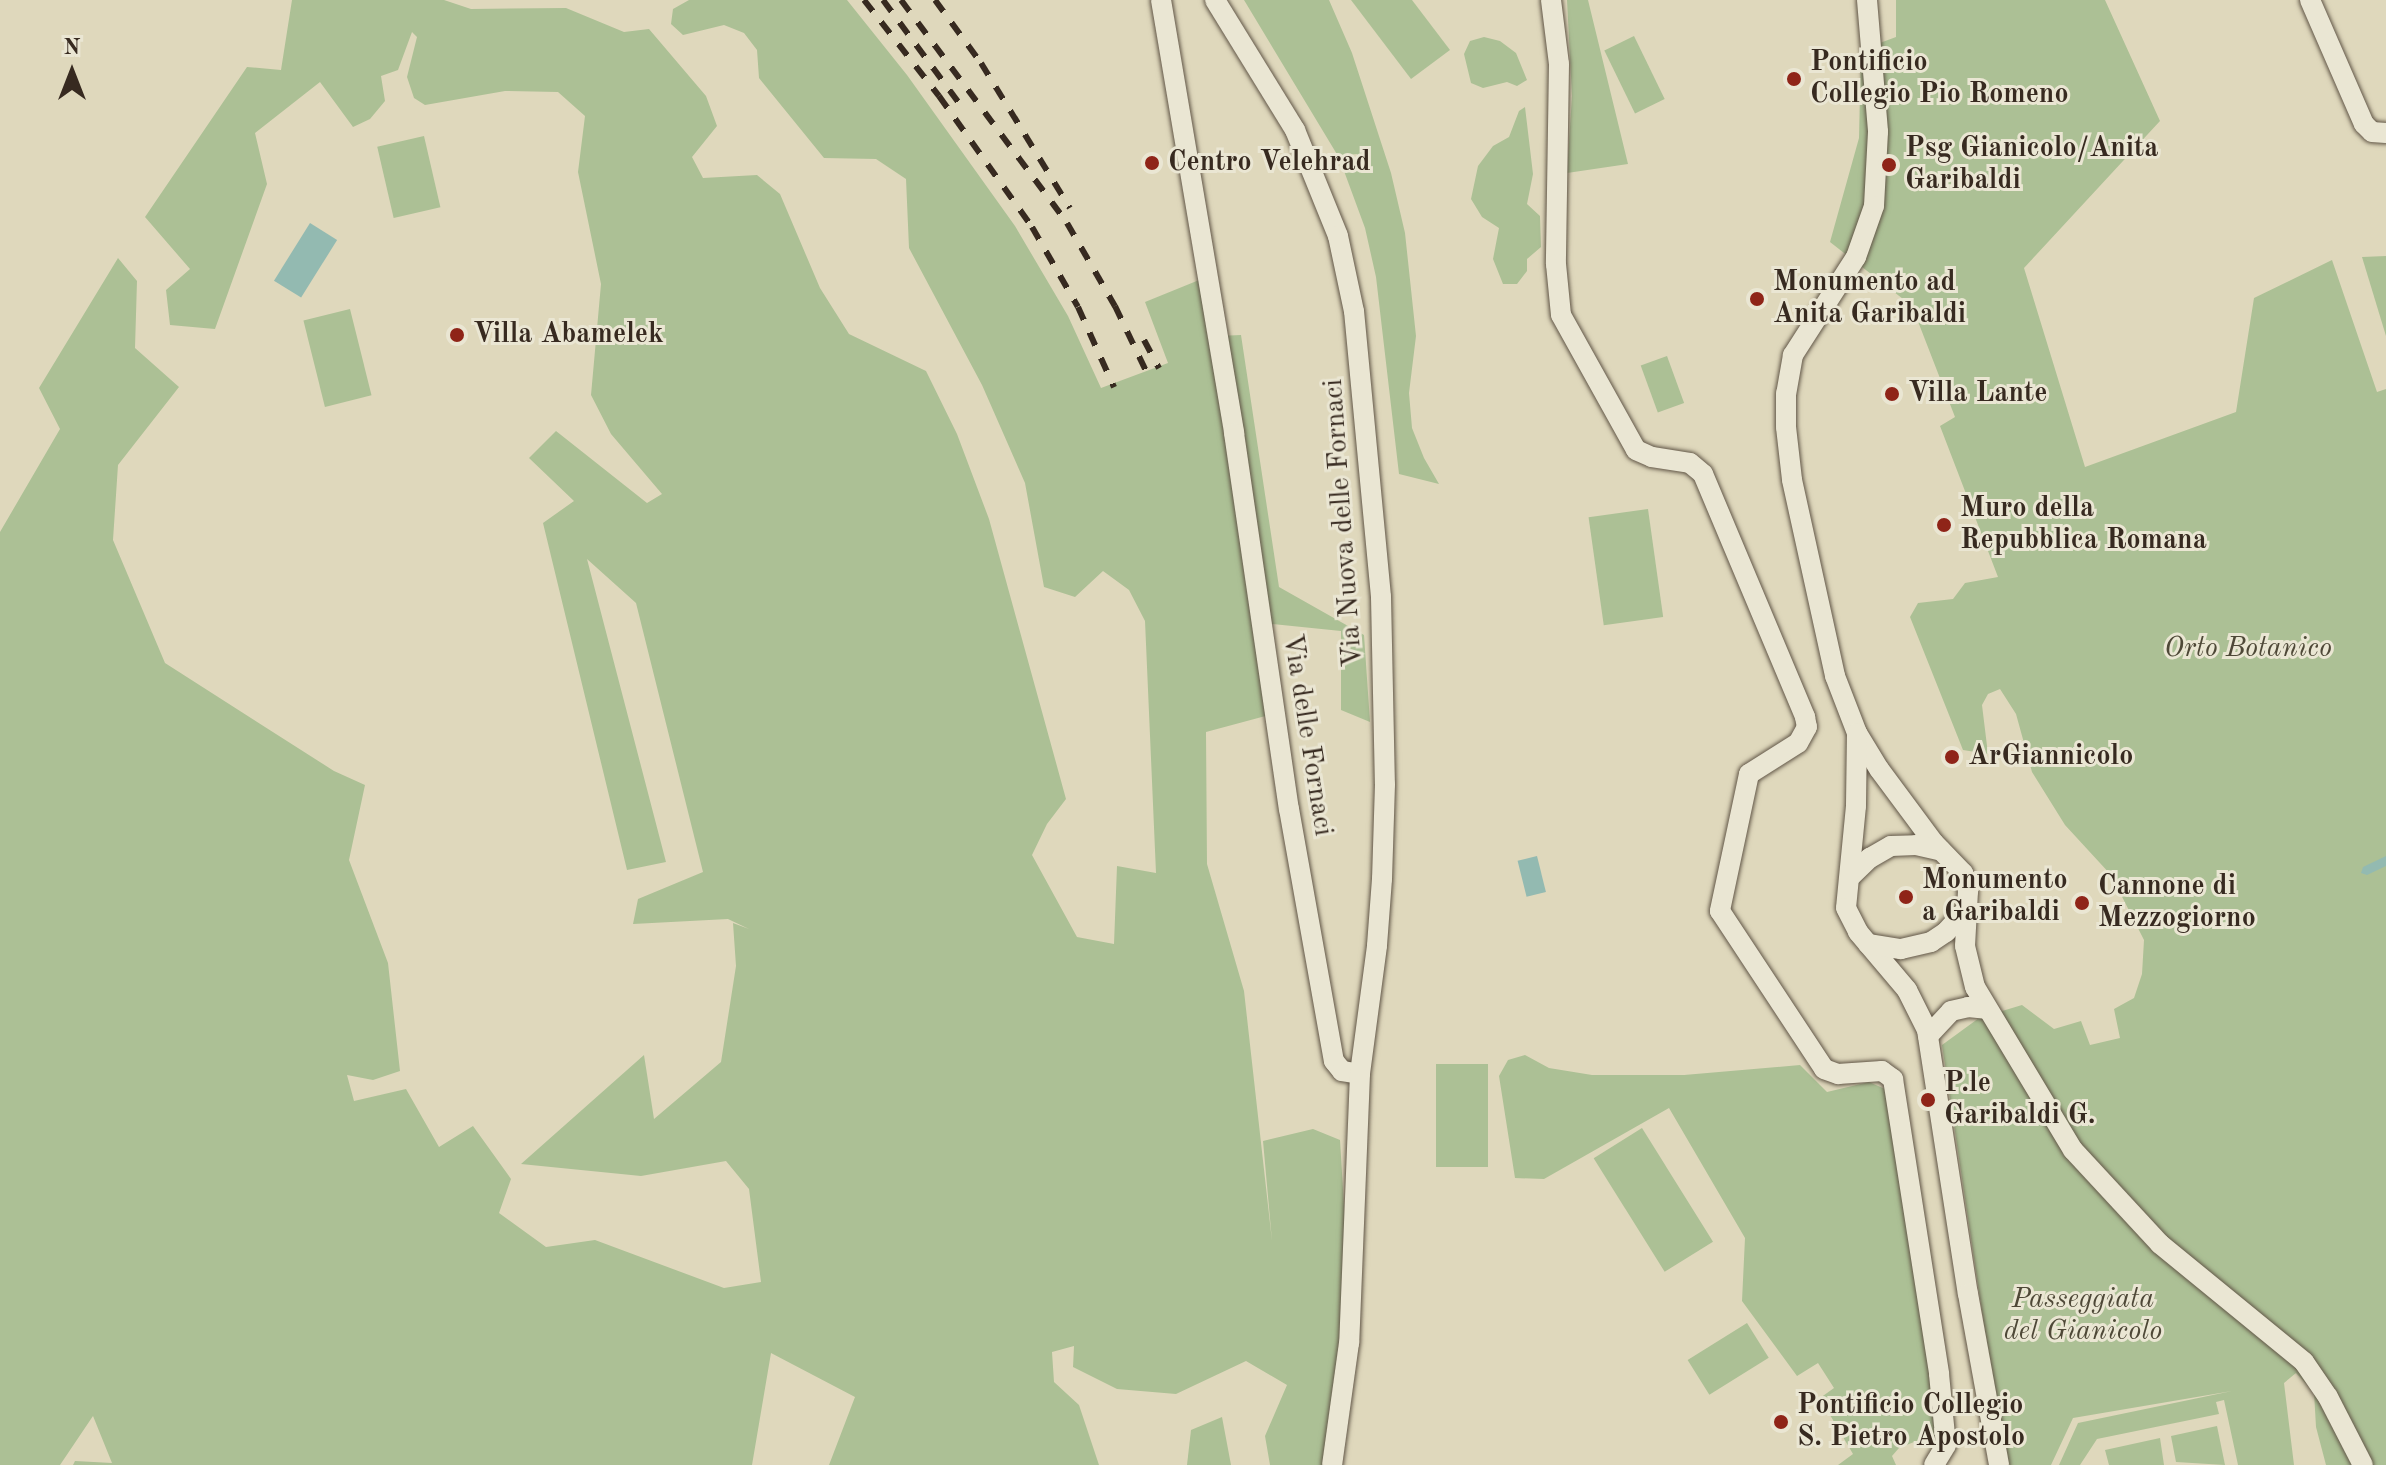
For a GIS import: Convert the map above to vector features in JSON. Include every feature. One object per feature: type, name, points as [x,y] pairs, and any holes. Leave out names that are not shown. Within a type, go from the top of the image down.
[{"type":"street","name":"Via delle Fornaci","points":[[1161,0],[1234,433],[1287,795],[1334,1061],[1342,1071],[1360,1074]]},
{"type":"street","name":"Via Nuova delle Fornaci","points":[[1215,0],[1284,110],[1311,164],[1338,236],[1354,311],[1381,597],[1385,784],[1378,935],[1360,1074]]},
{"type":"street","points":[[1551,0],[1559,64],[1556,264],[1561,315],[1636,450],[1652,457],[1690,463],[1703,474],[1805,717],[1807,727],[1798,743],[1749,774],[1720,911],[1824,1069],[1838,1074],[1882,1071],[1892,1076],[1896,1085],[1939,1374],[1946,1445],[1934,1465]]},
{"type":"street","points":[[1867,0],[1878,132],[1874,206],[1856,257],[1793,355],[1786,416],[1792,480],[1818,610],[1835,676],[1857,733],[1892,787],[1941,851],[1963,873],[1968,891],[1967,960],[1986,1009],[2064,1136],[2094,1176],[2160,1244],[2304,1362],[2328,1397],[2363,1465]]},
{"type":"street","points":[[2310,0],[2364,124],[2372,132],[2386,133]]},
{"type":"street","points":[[1857,733],[1856,806],[1848,914],[1868,944],[1907,990],[1922,1017],[1928,1036],[1968,1294],[1999,1465]]},
{"type":"street","points":[[1850,877],[1870,858],[1891,846],[1916,845],[1941,851]]},
{"type":"street","points":[[1868,944],[1901,949],[1931,942],[1946,932],[1966,910]]},
{"type":"street","points":[[1928,1036],[1951,1011],[1968,1007],[1986,1009]]},
{"type":"street","points":[[1332,1465],[1349,1343],[1360,1074]]},
{"type":"green space","points":[[292,0],[444,0],[471,9],[566,8],[624,32],[649,29],[706,96],[717,126],[692,157],[703,178],[757,175],[780,194],[820,288],[849,334],[926,371],[957,434],[989,519],[1066,799],[1047,824],[1032,855],[1077,937],[1114,944],[1117,866],[1156,873],[1145,621],[1129,590],[1103,571],[1075,597],[1044,587],[1025,483],[982,385],[909,248],[906,179],[876,159],[824,158],[759,78],[757,50],[744,33],[724,25],[683,35],[671,24],[673,9],[689,0],[847,0],[907,75],[1015,226],[1068,316],[1101,388],[1168,363],[1145,302],[1209,276],[1218,336],[1241,335],[1279,587],[1364,635],[1370,722],[1341,710],[1341,631],[1262,623],[1273,714],[1206,732],[1207,864],[1244,991],[1272,1241],[1263,1141],[1313,1129],[1340,1140],[1348,1272],[1326,1465],[1270,1465],[1265,1436],[1287,1385],[1246,1361],[1176,1394],[1117,1389],[1073,1367],[1074,1346],[1052,1352],[1054,1382],[1079,1405],[1099,1465],[829,1465],[855,1397],[771,1353],[752,1465],[73,1465],[75,1461],[112,1463],[93,1416],[60,1465],[0,1465],[0,532],[60,429],[39,388],[118,258],[137,281],[135,348],[179,387],[118,465],[113,540],[165,663],[334,771],[365,785],[349,860],[388,963],[400,1071],[373,1080],[347,1075],[354,1101],[406,1089],[439,1147],[473,1126],[511,1179],[499,1213],[546,1247],[595,1240],[724,1288],[761,1282],[749,1189],[726,1161],[641,1176],[521,1164],[644,1055],[654,1119],[721,1062],[736,966],[733,923],[749,929],[728,919],[633,924],[638,899],[703,872],[636,603],[587,559],[666,862],[627,870],[543,523],[574,501],[529,458],[556,431],[647,503],[662,494],[611,434],[591,395],[601,284],[578,172],[585,116],[558,92],[505,91],[425,105],[414,98],[407,77],[417,37],[412,32],[398,70],[381,76],[385,101],[370,119],[353,127],[320,82],[255,133],[267,184],[215,329],[170,325],[166,290],[190,269],[145,217],[247,67],[281,70]]},
{"type":"green space","points":[[1244,0],[1329,0],[1352,53],[1391,173],[1405,233],[1416,336],[1409,393],[1412,428],[1439,484],[1399,474],[1376,277],[1365,228],[1344,171],[1360,166],[1357,154],[1338,156]]},
{"type":"green space","points":[[1351,0],[1412,0],[1450,50],[1411,79]]},
{"type":"green space","points":[[1567,0],[1588,0],[1628,164],[1567,173],[1572,96]]},
{"type":"green space","points":[[1896,0],[2105,0],[2160,121],[2024,268],[2085,467],[2236,412],[2254,298],[2332,260],[2377,392],[2386,389],[2386,1465],[2326,1465],[2316,1427],[2314,1392],[2296,1373],[2284,1383],[2294,1465],[2238,1465],[2224,1400],[2216,1402],[2219,1414],[2097,1439],[2080,1465],[2059,1465],[2078,1423],[2232,1391],[2073,1418],[2051,1465],[2005,1465],[1942,1045],[1979,1018],[2022,1005],[2054,1029],[2081,1021],[2090,1045],[2120,1038],[2114,1009],[2134,998],[2142,974],[2144,940],[2111,875],[2065,825],[2032,772],[2016,714],[2000,689],[1988,694],[1982,705],[1988,754],[1963,750],[1910,617],[1918,603],[1953,599],[1965,583],[1998,577],[1940,426],[1955,417],[1912,306],[1830,242],[1859,138],[1861,50],[1896,37]]},
{"type":"green space","points":[[1634,36],[1665,99],[1635,113],[1604,50]]},
{"type":"green space","points":[[1484,37],[1500,41],[1516,53],[1527,80],[1517,86],[1507,82],[1483,88],[1471,83],[1464,54],[1470,41]]},
{"type":"green space","points":[[1525,107],[1533,174],[1527,204],[1540,216],[1541,247],[1527,259],[1527,271],[1517,284],[1503,284],[1493,259],[1499,228],[1482,217],[1471,199],[1478,166],[1493,146],[1509,137],[1519,111]]},
{"type":"green space","points":[[424,136],[440,207],[394,218],[377,147]]},
{"type":"green space","points":[[2386,256],[2386,336],[2362,257]]},
{"type":"green space","points":[[350,309],[372,395],[325,407],[303,321]]},
{"type":"green space","points":[[1667,356],[1684,403],[1658,413],[1641,366]]},
{"type":"green space","points":[[1648,509],[1663,617],[1604,625],[1589,517]]},
{"type":"green space","points":[[1525,1055],[1549,1068],[1592,1075],[1684,1075],[1800,1065],[1827,1092],[1869,1082],[1885,1089],[1931,1379],[1935,1442],[1929,1447],[1914,1442],[1899,1448],[1892,1456],[1896,1465],[1838,1465],[1853,1454],[1820,1398],[1834,1388],[1818,1363],[1797,1376],[1742,1301],[1745,1238],[1669,1108],[1544,1179],[1515,1178],[1499,1076],[1508,1060]]},
{"type":"green space","points":[[1436,1064],[1488,1064],[1488,1167],[1436,1167]]},
{"type":"green space","points":[[1642,1128],[1713,1242],[1665,1272],[1594,1158]]},
{"type":"green space","points":[[1747,1323],[1769,1358],[1709,1395],[1688,1360]]},
{"type":"green space","points":[[1222,1417],[1231,1465],[1187,1465],[1191,1430]]},
{"type":"green space","points":[[2217,1426],[2225,1465],[2176,1462],[2171,1436]]},
{"type":"green space","points":[[2160,1438],[2164,1465],[2109,1465],[2105,1450]]},
{"type":"water","points":[[310,223],[337,240],[301,298],[274,281]]},
{"type":"water","points":[[1537,856],[1546,892],[1527,897],[1518,861]]},
{"type":"water","points":[[2386,856],[2386,866],[2367,875],[2361,873],[2363,867]]},
{"type":"railway","points":[[864,0],[939,96],[1032,227],[1078,307],[1114,387]]},
{"type":"railway","points":[[883,0],[964,110]]},
{"type":"railway","points":[[901,0],[1067,223],[1115,306],[1147,373]]},
{"type":"railway","points":[[935,0],[981,63],[1070,208]]},
{"type":"railway","points":[[1144,340],[1159,368]]},
{"type":"place","name":"Pontificio Collegio Pio Romeno","points":[[1794,79]]},
{"type":"place","name":"Centro Velehrad","points":[[1152,163]]},
{"type":"place","name":"Psg Gianicolo/Anita Garibaldi","points":[[1889,165]]},
{"type":"place","name":"Monumento ad Anita Garibaldi","points":[[1757,299]]},
{"type":"place","name":"Villa Abamelek","points":[[457,335]]},
{"type":"place","name":"Villa Lante","points":[[1892,394]]},
{"type":"place","name":"Muro della Repubblica Romana","points":[[1944,525]]},
{"type":"place","name":"ArGiannicolo","points":[[1952,757]]},
{"type":"place","name":"Monumento a Garibaldi","points":[[1906,897]]},
{"type":"place","name":"Cannone di Mezzogiorno","points":[[2082,903]]},
{"type":"place","name":"P.le Garibaldi G.","points":[[1928,1100]]},
{"type":"place","name":"Pontificio Collegio S. Pietro Apostolo","points":[[1781,1422]]},
{"type":"park label","name":"Orto Botanico","points":[[2248,649]]},
{"type":"park label","name":"Passeggiata del Gianicolo","points":[[2083,1316]]}]
